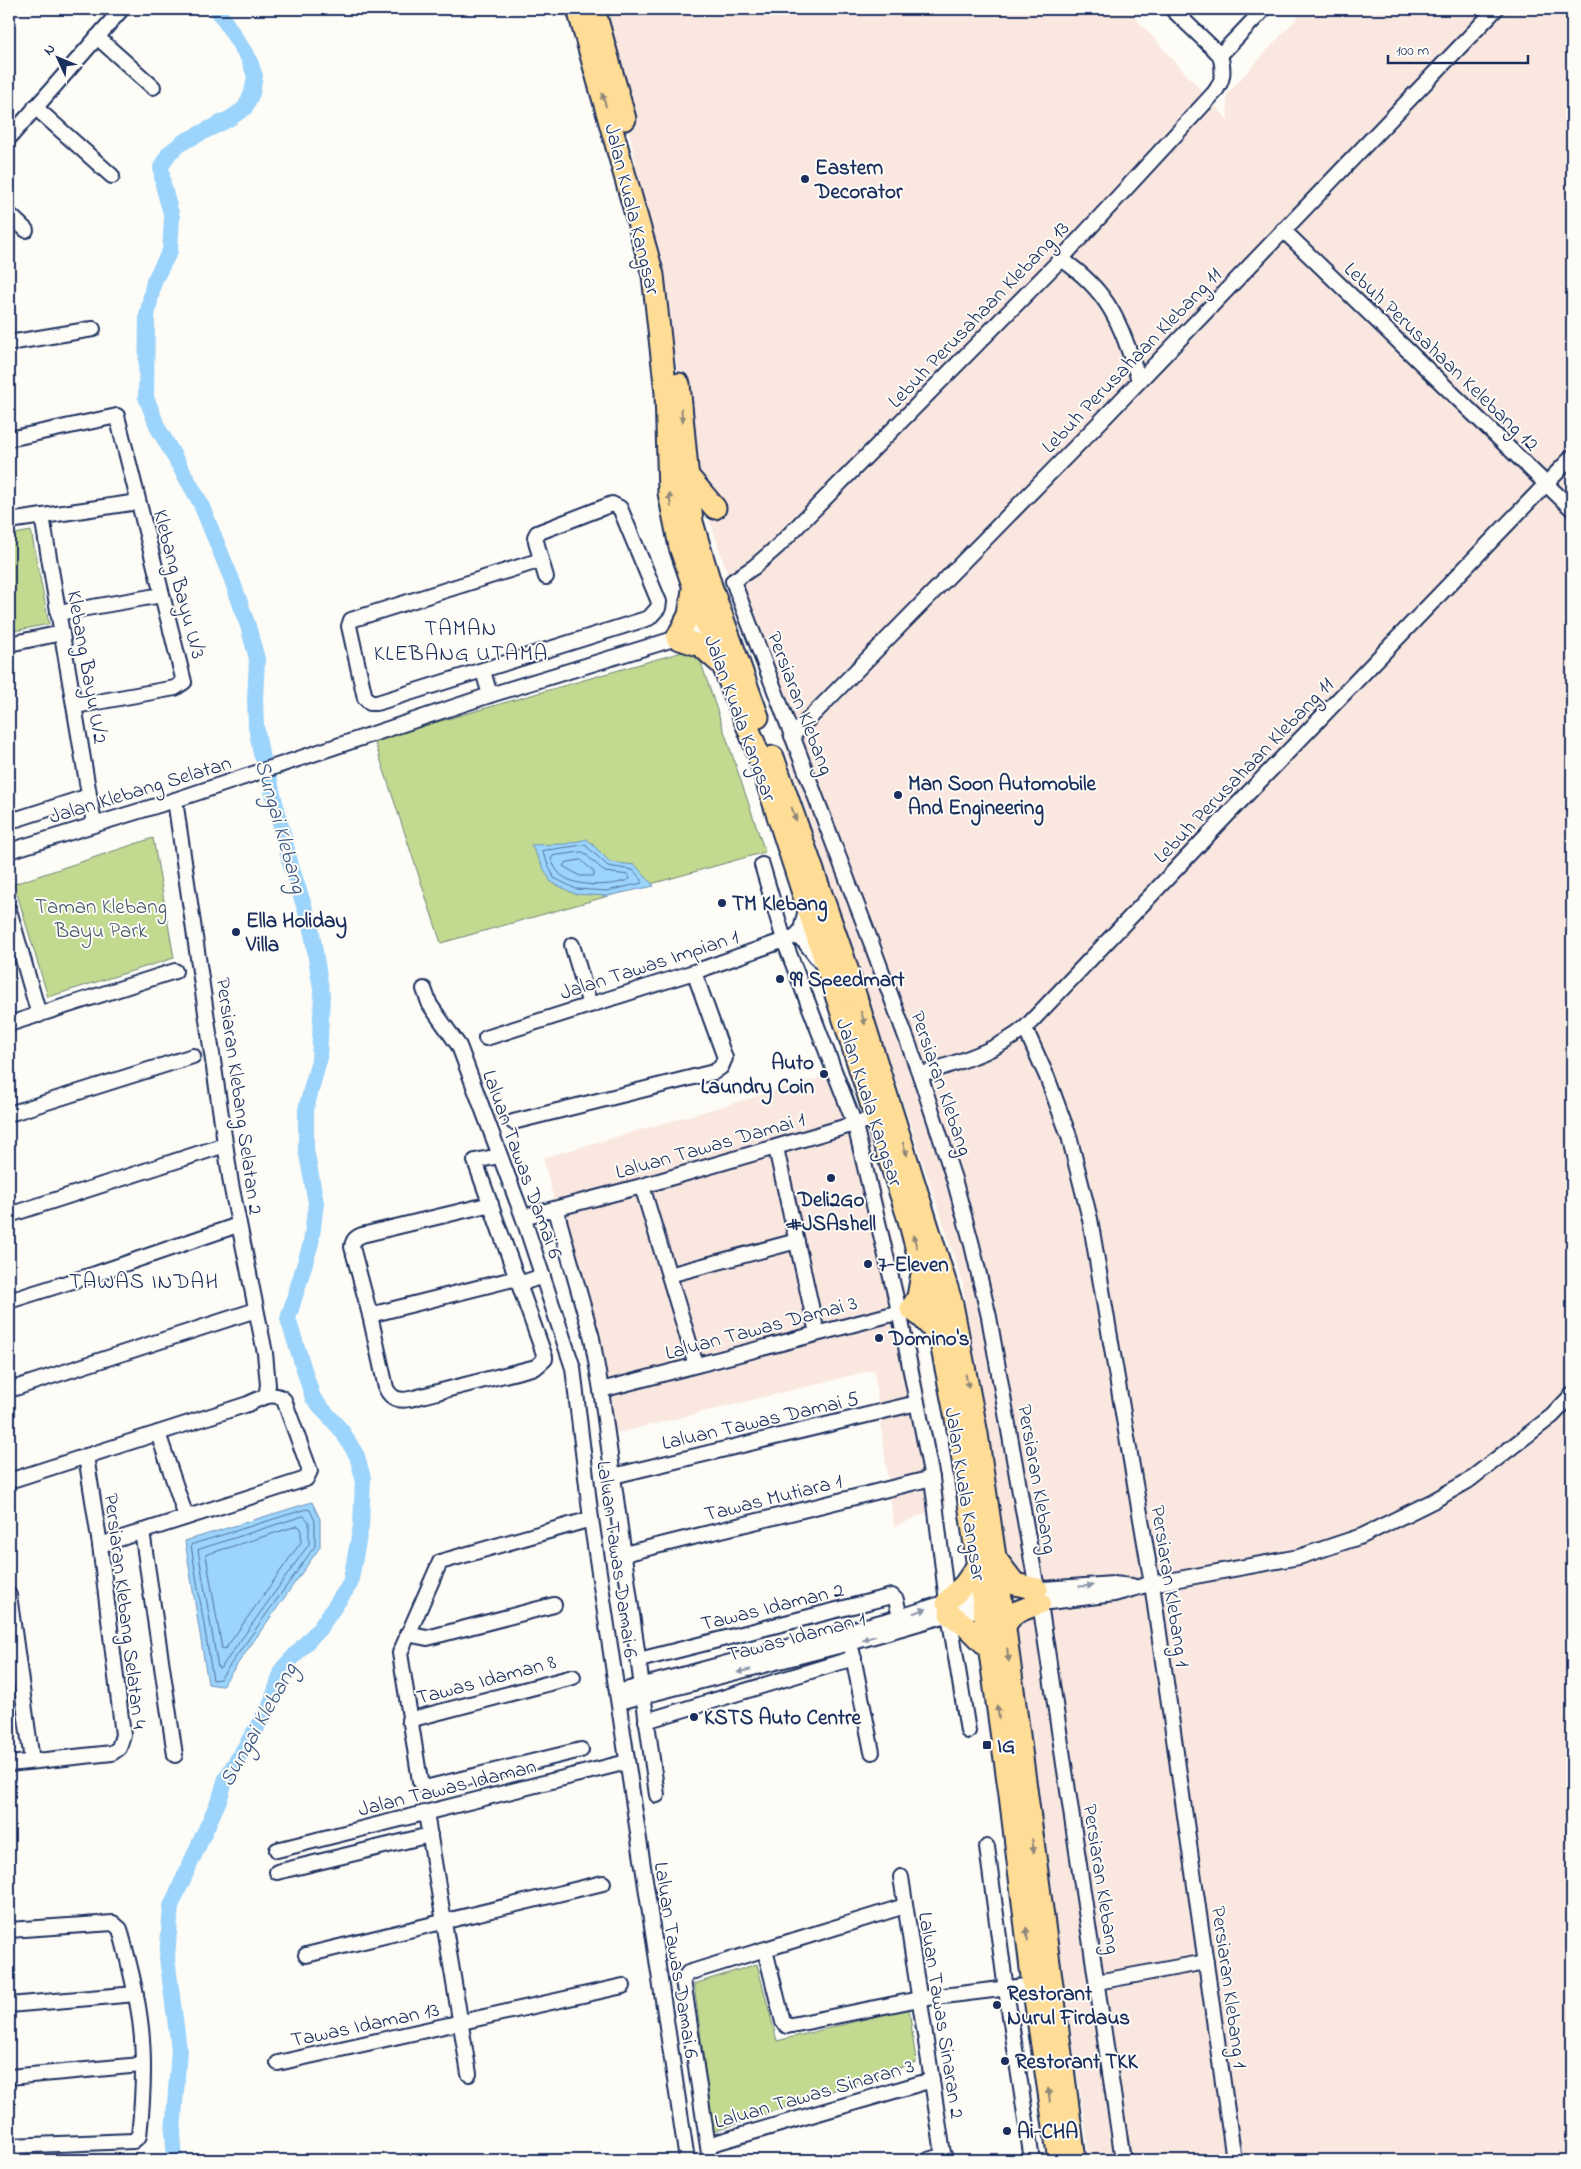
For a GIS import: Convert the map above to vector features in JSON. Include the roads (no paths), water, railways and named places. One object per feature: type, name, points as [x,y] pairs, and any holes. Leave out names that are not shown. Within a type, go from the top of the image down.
[{"type":"highway","name":"Jalan Kuala Kangsar","points":[[578,9],[654,275],[666,393],[669,493],[673,521],[701,581],[759,719],[840,947],[932,1266],[949,1336],[977,1434],[986,1562],[995,1605],[1076,2160]]},
{"type":"highway","name":"Jalan Kuala Kangsar","points":[[594,9],[663,262],[680,392],[692,522],[701,581]]},
{"type":"highway","points":[[688,476],[715,508]]},
{"type":"highway","points":[[701,581],[712,614],[709,625],[729,652],[752,711],[759,719]]},
{"type":"highway","points":[[701,581],[689,616],[677,638],[701,646],[723,667]]},
{"type":"highway","name":"Jalan Kuala Kangsar","points":[[709,625],[723,667],[754,745],[909,1220],[932,1266],[914,1308]]},
{"type":"highway","points":[[914,1308],[944,1311],[949,1336]]},
{"type":"highway","points":[[989,1648],[948,1608],[965,1584],[986,1562],[1015,1584],[1038,1596],[1014,1613],[995,1605]]},
{"type":"highway","name":"Jalan Kuala Kangsar","points":[[995,1605],[989,1648],[1033,1985],[1059,2160]]},
{"type":"street","points":[[1172,9],[1220,55],[1264,9]]},
{"type":"street","name":"Lebuh Perusahaan Klebang 11","points":[[792,736],[1102,420],[1496,9]]},
{"type":"street","points":[[9,138],[121,10]]},
{"type":"street","points":[[98,37],[153,87]]},
{"type":"street","name":"Lebuh Perusahaan Klebang 13","points":[[733,581],[766,558],[1061,259],[1214,93],[1220,85],[1223,75],[1220,55]]},
{"type":"street","points":[[35,108],[112,176]]},
{"type":"street","points":[[9,214],[26,230]]},
{"type":"street","name":"Lebuh Perusahaan Kelebang 12","points":[[1283,230],[1572,510]]},
{"type":"street","points":[[1061,259],[1080,272],[1096,287],[1109,304],[1124,334],[1139,380]]},
{"type":"street","points":[[9,343],[93,329]]},
{"type":"street","name":"Klebang Bayu U/3","points":[[9,439],[117,416],[184,682],[182,685],[75,706]]},
{"type":"street","name":"Lebuh Perusahaan Klebang 11","points":[[920,1075],[992,1050],[1009,1042],[1025,1028],[1572,457]]},
{"type":"street","points":[[9,521],[138,502]]},
{"type":"street","points":[[541,560],[351,620],[349,622],[365,698],[370,703],[377,704],[649,618],[658,608],[659,602],[652,585],[620,508],[615,504],[537,533],[535,537],[546,577]]},
{"type":"street","name":"Klebang Bayu U/2","points":[[42,516],[94,824]]},
{"type":"street","name":"Persiaran Klebang","points":[[733,581],[920,1075],[954,1179],[972,1245],[989,1316],[1038,1596],[1123,2160]]},
{"type":"street","points":[[58,614],[162,595]]},
{"type":"street","name":"Jalan Klebang Selatan","points":[[9,851],[280,766],[490,695],[677,638],[709,625]]},
{"type":"street","points":[[9,644],[62,632]]},
{"type":"street","points":[[483,671],[490,695]]},
{"type":"street","points":[[9,815],[17,819],[89,796]]},
{"type":"street","name":"Persiaran Klebang Selatan 2","points":[[175,800],[238,1225],[265,1353],[268,1385],[266,1396]]},
{"type":"street","points":[[762,866],[790,938],[855,1125],[914,1308],[917,1403],[932,1478],[948,1608],[968,1731]]},
{"type":"street","points":[[790,938],[801,930],[806,908]]},
{"type":"street","points":[[9,910],[39,1015]]},
{"type":"street","points":[[790,938],[804,941],[826,968]]},
{"type":"street","name":"Jalan Tawas Impian 1","points":[[486,1038],[694,972],[790,938]]},
{"type":"street","points":[[572,945],[590,1005]]},
{"type":"street","points":[[9,1024],[175,971]]},
{"type":"street","points":[[513,1122],[714,1072],[720,1067],[725,1058],[694,972]]},
{"type":"street","name":"Laluan Tawas Damai 6","points":[[424,989],[430,1005],[459,1046],[498,1156],[523,1217],[573,1368],[591,1519],[687,2160]]},
{"type":"street","name":"Persiaran Klebang 1","points":[[1025,1028],[1047,1077],[1069,1136],[1090,1219],[1206,1962],[1234,2160]]},
{"type":"street","points":[[9,1114],[193,1056]]},
{"type":"street","name":"Laluan Tawas Damai 1","points":[[523,1217],[556,1210],[642,1186],[875,1118]]},
{"type":"street","points":[[9,1215],[225,1145]]},
{"type":"street","points":[[776,1148],[818,1333]]},
{"type":"street","points":[[491,1204],[362,1235],[354,1240],[352,1247],[370,1315],[386,1388],[396,1399],[410,1399],[536,1367],[543,1362],[545,1357],[491,1204],[475,1162],[498,1156]]},
{"type":"street","points":[[642,1186],[696,1365]]},
{"type":"street","name":"Laluan Tawas Damai 6","points":[[556,1210],[592,1338],[601,1390],[656,1795]]},
{"type":"street","points":[[9,1301],[238,1225]]},
{"type":"street","points":[[669,1275],[797,1241]]},
{"type":"street","points":[[370,1315],[543,1276]]},
{"type":"street","name":"Laluan Tawas Damai 3","points":[[601,1390],[914,1308]]},
{"type":"street","points":[[9,1390],[256,1310]]},
{"type":"street","name":"Tawas Idaman 1","points":[[618,1697],[790,1653],[900,1617],[948,1608],[995,1605],[1038,1596],[1086,1599],[1146,1585],[1299,1557],[1362,1536],[1433,1501],[1468,1481],[1552,1416],[1572,1395]]},
{"type":"street","points":[[9,1481],[266,1396],[279,1396],[284,1400],[309,1474],[306,1479],[100,1545]]},
{"type":"street","name":"Laluan Tawas Damai 5","points":[[613,1476],[917,1403]]},
{"type":"street","points":[[158,1433],[186,1517]]},
{"type":"street","name":"Persiaran Klebang Selatan 4","points":[[9,1764],[112,1752],[123,1741],[124,1735],[100,1545],[86,1456]]},
{"type":"street","name":"Tawas Mutiara 1","points":[[624,1554],[932,1478]]},
{"type":"street","points":[[581,1750],[429,1787],[424,1786],[420,1781],[400,1657],[407,1634],[438,1565],[442,1561],[591,1519]]},
{"type":"street","points":[[142,1531],[175,1755]]},
{"type":"street","points":[[9,1595],[32,1761]]},
{"type":"street","name":"Tawas Idaman 2","points":[[639,1660],[892,1596],[896,1600],[900,1617]]},
{"type":"street","points":[[407,1634],[427,1638],[554,1605]]},
{"type":"street","name":"Tawas Idaman 1","points":[[790,1653],[850,1643],[948,1608]]},
{"type":"street","points":[[782,1624],[790,1653]]},
{"type":"street","points":[[850,1643],[872,1752]]},
{"type":"street","points":[[646,1721],[854,1658]]},
{"type":"street","name":"Tawas Idaman 8","points":[[410,1720],[574,1677]]},
{"type":"street","name":"Jalan Tawas Idaman","points":[[277,1850],[627,1762]]},
{"type":"street","points":[[426,1813],[470,2074]]},
{"type":"street","points":[[277,1872],[430,1835]]},
{"type":"street","points":[[987,1847],[1006,1990],[1032,2160]]},
{"type":"street","name":"Laluan Tawas Sinaran 2","points":[[901,1877],[944,2158]]},
{"type":"street","points":[[306,1955],[603,1883]]},
{"type":"street","points":[[710,2160],[683,1980],[685,1976],[688,1973],[905,1906]]},
{"type":"street","points":[[9,1930],[113,1923],[120,1929],[136,1994],[140,2022],[142,2065],[142,2106],[136,2140],[9,2146]]},
{"type":"street","points":[[765,1950],[783,2022],[787,2026],[920,1999],[1006,1990],[1033,1985]]},
{"type":"street","points":[[1097,1982],[1206,1962]]},
{"type":"street","name":"Tawas Idaman 13","points":[[278,2063],[623,1986]]},
{"type":"street","points":[[9,2005],[136,1994]]},
{"type":"street","points":[[9,2077],[142,2065]]},
{"type":"street","name":"Laluan Tawas Sinaran 3","points":[[708,2145],[932,2080]]},
{"type":"street","points":[[928,2160],[944,2158]]},
{"type":"water","points":[[587,839],[610,862],[635,865],[654,886],[607,896],[575,894],[551,882],[531,845],[566,844]]},
{"type":"water","points":[[312,1502],[320,1519],[320,1547],[222,1686],[208,1684],[185,1541]]},
{"type":"waterway","name":"Sungai Klebang","points":[[175,2160],[173,2133],[179,2049],[167,1958],[171,1906],[220,1798],[226,1778],[270,1706],[283,1668],[320,1628],[350,1584],[361,1526],[363,1478],[357,1456],[342,1431],[313,1398],[288,1319],[311,1243],[316,1203],[306,1149],[306,1109],[319,1060],[322,995],[311,927],[291,866],[265,762],[261,754],[256,726],[257,659],[248,626],[232,580],[200,502],[158,428],[146,397],[147,316],[154,281],[170,251],[172,217],[163,185],[161,167],[169,153],[183,142],[229,119],[245,108],[252,93],[255,76],[249,59],[217,9]]},
{"type":"place","name":"Eastern Decorator","points":[[805,179]]},
{"type":"place","name":"Man Soon Automobile And Engineering","points":[[898,795]]},
{"type":"place","name":"TM Klebang","points":[[722,903]]},
{"type":"place","name":"Ella Holiday Villa","points":[[236,932]]},
{"type":"place","name":"99 Speedmart","points":[[780,979]]},
{"type":"place","name":"Auto Laundry Coin","points":[[824,1074]]},
{"type":"place","name":"Deli2Go #JSAshell","points":[[831,1178]]},
{"type":"place","name":"7-Eleven","points":[[868,1264]]},
{"type":"place","name":"Domino's","points":[[879,1338]]},
{"type":"place","name":"KSTS Auto Centre","points":[[694,1717]]},
{"type":"place","name":"IG","points":[[987,1745]]},
{"type":"place","name":"Restorant Nurul Firdaus","points":[[997,2005]]},
{"type":"place","name":"Restorant TKK","points":[[1005,2061]]},
{"type":"place","name":"Ai-CHA","points":[[1007,2131]]},
{"type":"district","name":"TAMAN KLEBANG UTAMA","points":[[461,640]]},
{"type":"district","name":"TAWAS INDAH","points":[[144,1280]]},
{"type":"park label","name":"Taman Klebang Bayu Park","points":[[101,918]]}]
